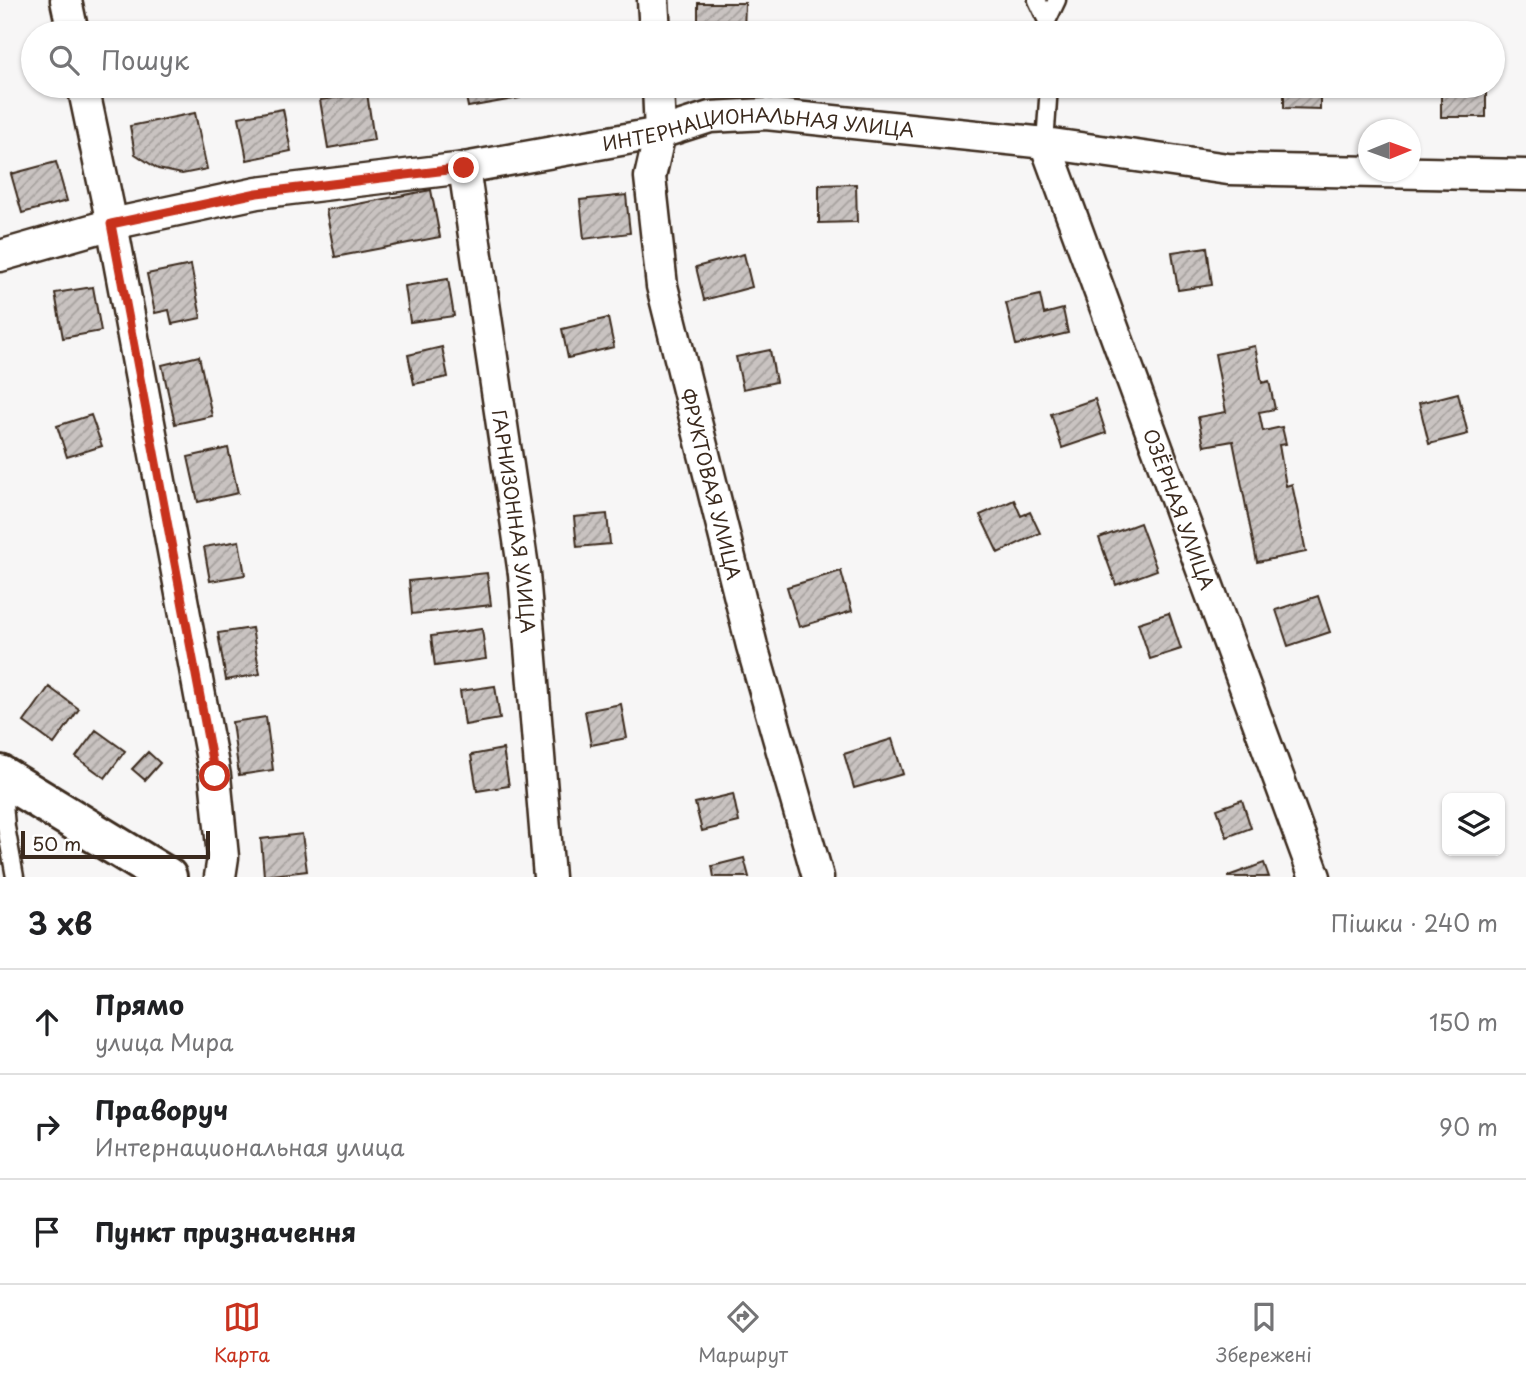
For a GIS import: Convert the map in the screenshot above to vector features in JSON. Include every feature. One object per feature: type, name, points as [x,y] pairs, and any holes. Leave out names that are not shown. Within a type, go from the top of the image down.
[{"type":"main road","points":[[1,776],[167,877]]},
{"type":"street","points":[[66,0],[70,21]]},
{"type":"street","points":[[653,0],[654,21]]},
{"type":"street","points":[[85,98],[215,776],[223,857],[220,877]]},
{"type":"street","name":"ФРУКТОВАЯ УЛИЦА","points":[[659,98],[660,133],[650,177],[662,286],[752,646],[818,877]]},
{"type":"street","name":"ИНТЕРНАЦИОНАЛЬНАЯ УЛИЦА","points":[[0,256],[111,224],[257,193],[464,168],[660,133],[710,117],[766,114],[1045,143],[1228,169],[1526,175]]},
{"type":"street","name":"ОЗЁРНАЯ УЛИЦА","points":[[1045,143],[1315,877]]},
{"type":"street","name":"ГАРНИЗОННАЯ УЛИЦА","points":[[464,168],[524,574],[549,877]]},
{"type":"lane","points":[[1037,0],[1045,21]]},
{"type":"lane","points":[[1049,21],[1057,0]]},
{"type":"lane","points":[[1045,143],[1048,98]]},
{"type":"lane","points":[[1,776],[15,877]]},
{"type":"building","points":[[698,3],[745,3],[744,21],[698,21]]},
{"type":"building","points":[[368,98],[374,140],[328,148],[320,100]]},
{"type":"building","points":[[466,98],[520,98],[468,107]]},
{"type":"building","points":[[1284,98],[1320,98],[1320,109],[1284,108]]},
{"type":"building","points":[[1441,98],[1486,98],[1486,117],[1441,117]]},
{"type":"building","points":[[283,109],[291,151],[247,160],[239,117]]},
{"type":"building","points":[[195,113],[207,169],[182,174],[158,169],[135,154],[130,126]]},
{"type":"building","points":[[56,162],[67,201],[22,213],[11,174]]},
{"type":"building","points":[[856,184],[857,222],[819,223],[819,185]]},
{"type":"building","points":[[431,190],[440,237],[335,257],[326,210]]},
{"type":"building","points":[[626,195],[630,233],[584,239],[580,200]]},
{"type":"building","points":[[1207,247],[1212,285],[1178,290],[1172,252]]},
{"type":"building","points":[[744,254],[752,287],[704,300],[696,267]]},
{"type":"building","points":[[191,265],[201,318],[172,324],[169,310],[155,313],[147,274]]},
{"type":"building","points":[[448,279],[454,316],[410,322],[405,286]]},
{"type":"building","points":[[93,287],[101,331],[63,338],[55,293]]},
{"type":"building","points":[[1040,295],[1044,314],[1063,309],[1068,333],[1016,345],[1006,303]]},
{"type":"building","points":[[608,318],[614,347],[568,358],[562,329]]},
{"type":"building","points":[[1255,346],[1262,383],[1269,381],[1275,409],[1259,412],[1263,431],[1282,427],[1286,444],[1279,445],[1286,486],[1292,484],[1306,552],[1257,562],[1233,441],[1204,446],[1198,417],[1226,412],[1215,354]]},
{"type":"building","points":[[442,347],[448,377],[414,384],[408,355]]},
{"type":"building","points":[[770,350],[776,382],[743,389],[736,357]]},
{"type":"building","points":[[199,356],[212,416],[175,424],[162,365]]},
{"type":"building","points":[[1458,393],[1468,434],[1429,444],[1419,403]]},
{"type":"building","points":[[1095,399],[1106,433],[1062,448],[1051,414]]},
{"type":"building","points":[[91,415],[102,446],[67,457],[57,426]]},
{"type":"building","points":[[228,448],[238,493],[198,502],[188,457]]},
{"type":"building","points":[[1014,500],[1021,516],[1030,512],[1040,533],[998,553],[980,515]]},
{"type":"building","points":[[607,514],[610,544],[577,547],[574,517]]},
{"type":"building","points":[[1140,523],[1157,570],[1116,585],[1099,538]]},
{"type":"building","points":[[239,541],[245,575],[210,581],[204,547]]},
{"type":"building","points":[[841,571],[852,611],[799,627],[787,587]]},
{"type":"building","points":[[487,573],[491,605],[412,614],[409,581]]},
{"type":"building","points":[[1318,596],[1330,632],[1288,646],[1276,610]]},
{"type":"building","points":[[1169,613],[1181,649],[1150,659],[1138,623]]},
{"type":"building","points":[[252,628],[260,674],[226,680],[218,633]]},
{"type":"building","points":[[482,629],[486,659],[435,666],[431,636]]},
{"type":"building","points":[[495,686],[500,719],[465,725],[460,691]]},
{"type":"building","points":[[49,687],[79,709],[54,744],[24,722]]},
{"type":"building","points":[[621,704],[627,738],[591,745],[585,711]]},
{"type":"building","points":[[266,717],[273,770],[239,775],[232,722]]},
{"type":"building","points":[[96,730],[125,751],[105,778],[76,757]]},
{"type":"building","points":[[892,739],[903,774],[854,788],[844,754]]},
{"type":"building","points":[[503,749],[509,786],[477,791],[471,755]]},
{"type":"building","points":[[148,752],[160,763],[145,780],[132,769]]},
{"type":"building","points":[[733,794],[739,822],[702,831],[695,803]]},
{"type":"building","points":[[1242,800],[1251,828],[1227,837],[1217,809]]},
{"type":"building","points":[[302,834],[307,871],[264,876],[261,839]]},
{"type":"building","points":[[744,858],[749,877],[714,877],[712,866]]},
{"type":"building","points":[[1264,863],[1269,877],[1228,877],[1228,876]]},
{"type":"route","points":[[215,776],[111,224],[257,193],[464,168]]}]
